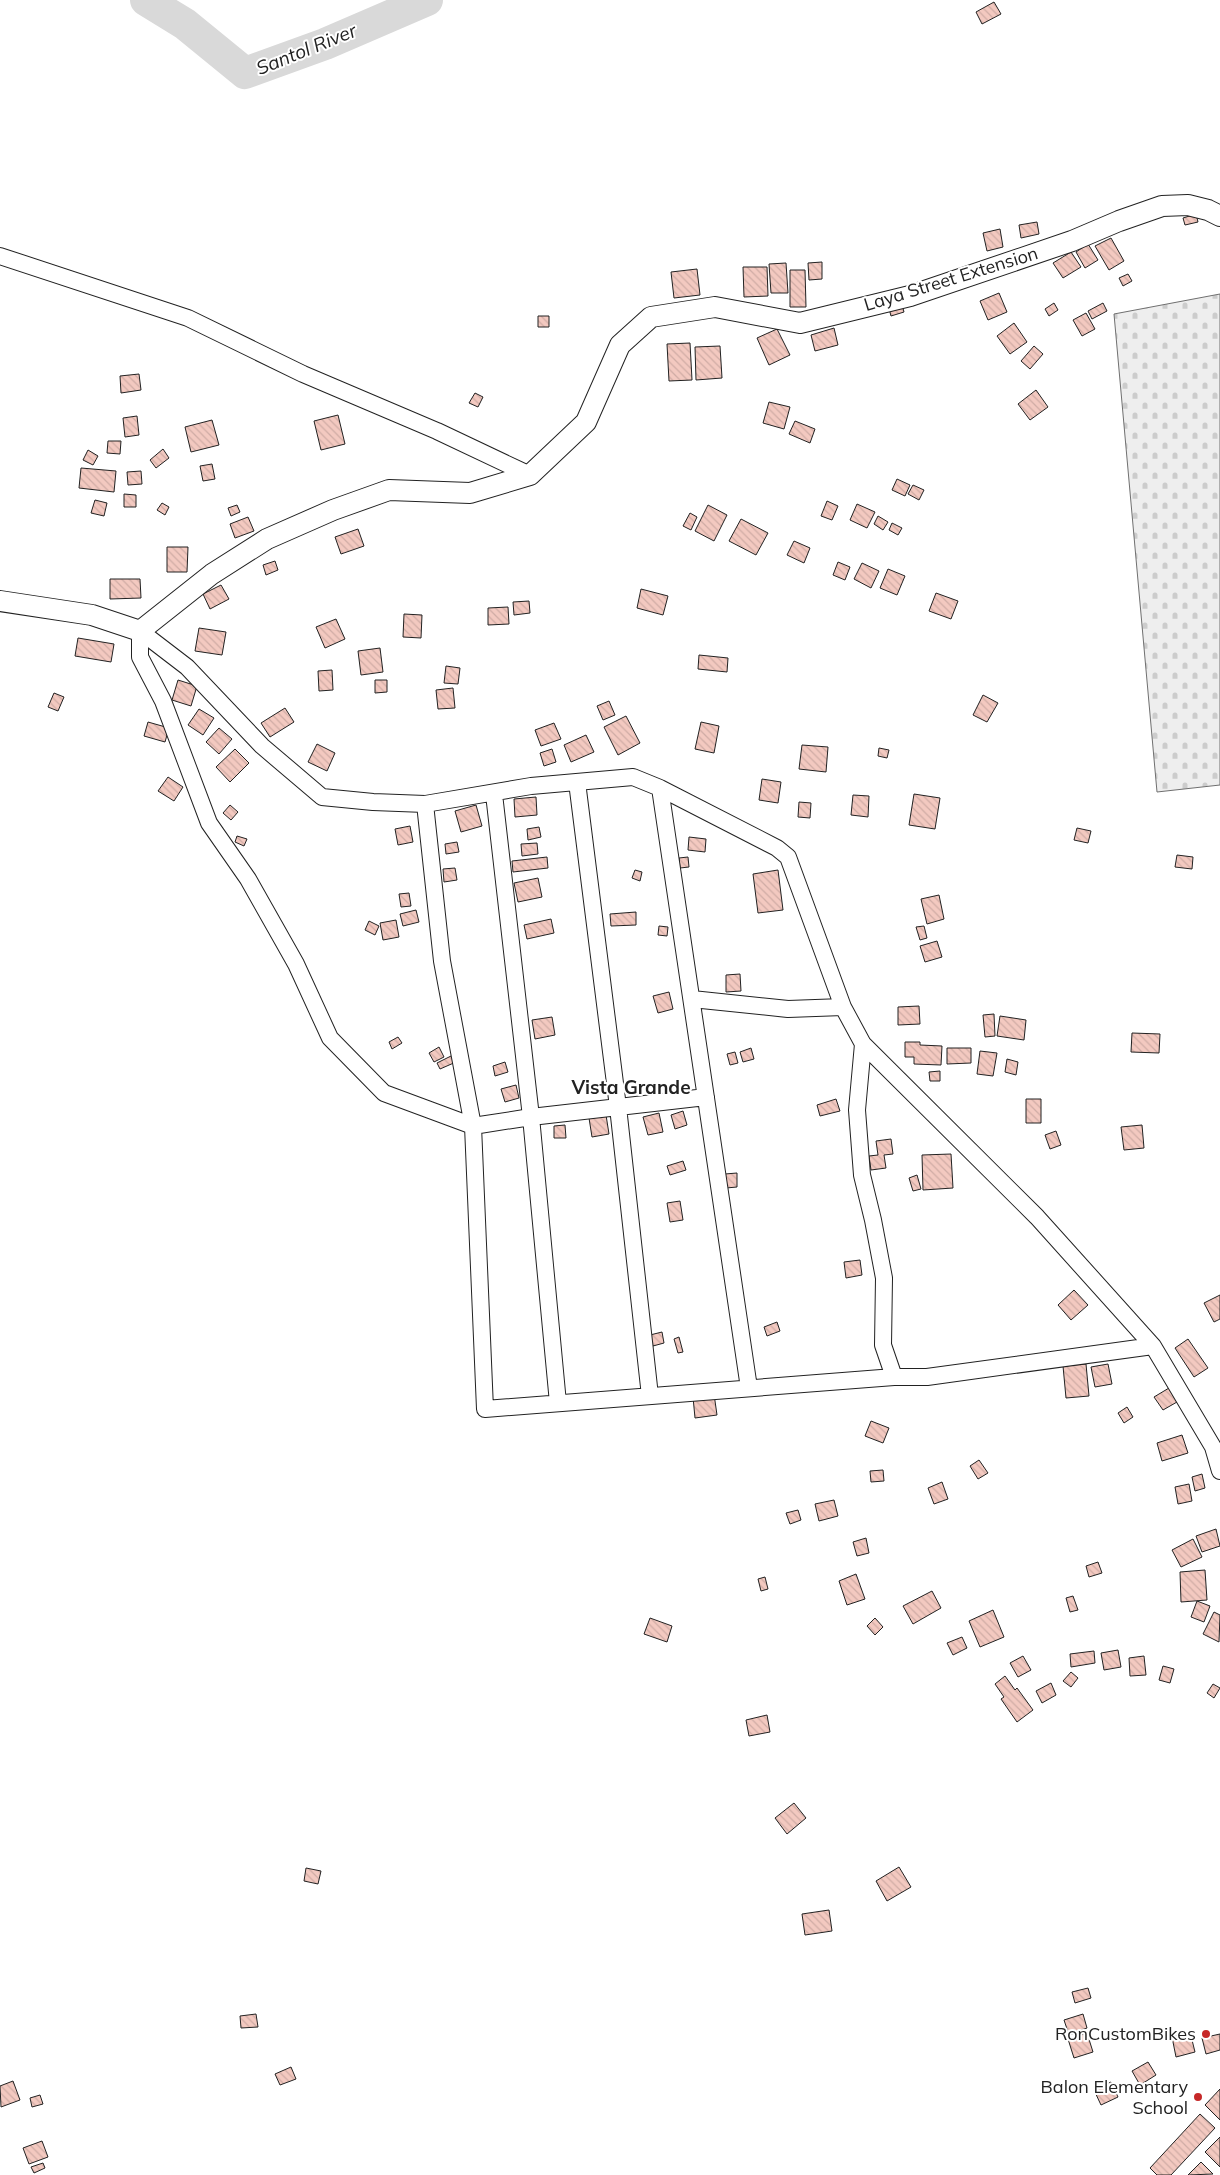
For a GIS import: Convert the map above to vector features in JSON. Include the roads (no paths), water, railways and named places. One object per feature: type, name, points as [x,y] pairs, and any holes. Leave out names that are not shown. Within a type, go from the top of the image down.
[{"type":"street","name":"Laya Street Extension","points":[[140,631],[220,569],[267,539],[333,510],[389,490],[470,493],[530,475],[586,422],[620,345],[651,317],[715,307],[800,323],[910,296],[1072,241],[1118,221],[1162,206],[1188,205],[1208,210],[1220,216]]},
{"type":"street","points":[[0,256],[188,318],[303,374],[437,431],[530,475]]},
{"type":"street","points":[[0,601],[92,615],[140,631],[187,667],[262,746],[322,797],[373,802],[425,804],[494,794],[531,786],[633,778],[660,788],[777,848],[788,857],[843,1007],[863,1044],[1037,1217],[1153,1346],[1213,1447],[1220,1471]]},
{"type":"street","points":[[140,631],[140,657],[162,701],[209,823],[248,879],[296,964],[330,1038],[384,1093],[473,1126],[531,1117],[706,1097]]},
{"type":"street","points":[[577,782],[618,1107],[650,1396]]},
{"type":"street","points":[[660,788],[749,1388]]},
{"type":"street","points":[[494,794],[531,1117],[558,1404]]},
{"type":"street","points":[[425,804],[442,961],[473,1126],[485,1409],[894,1377],[927,1377],[1153,1346]]},
{"type":"street","points":[[692,999],[788,1009],[843,1007]]},
{"type":"street","points":[[863,1044],[856,1110],[862,1175],[884,1278],[883,1345],[894,1377]]},
{"type":"waterway","name":"Santol River","points":[[146,0],[185,24],[245,73],[325,44],[427,0]]},
{"type":"place","name":"RonCustomBikes","points":[[1206,2034]]},
{"type":"place","name":"Balon Elementary School","points":[[1198,2097]]},
{"type":"district","name":"Vista Grande","points":[[631,1087]]}]
